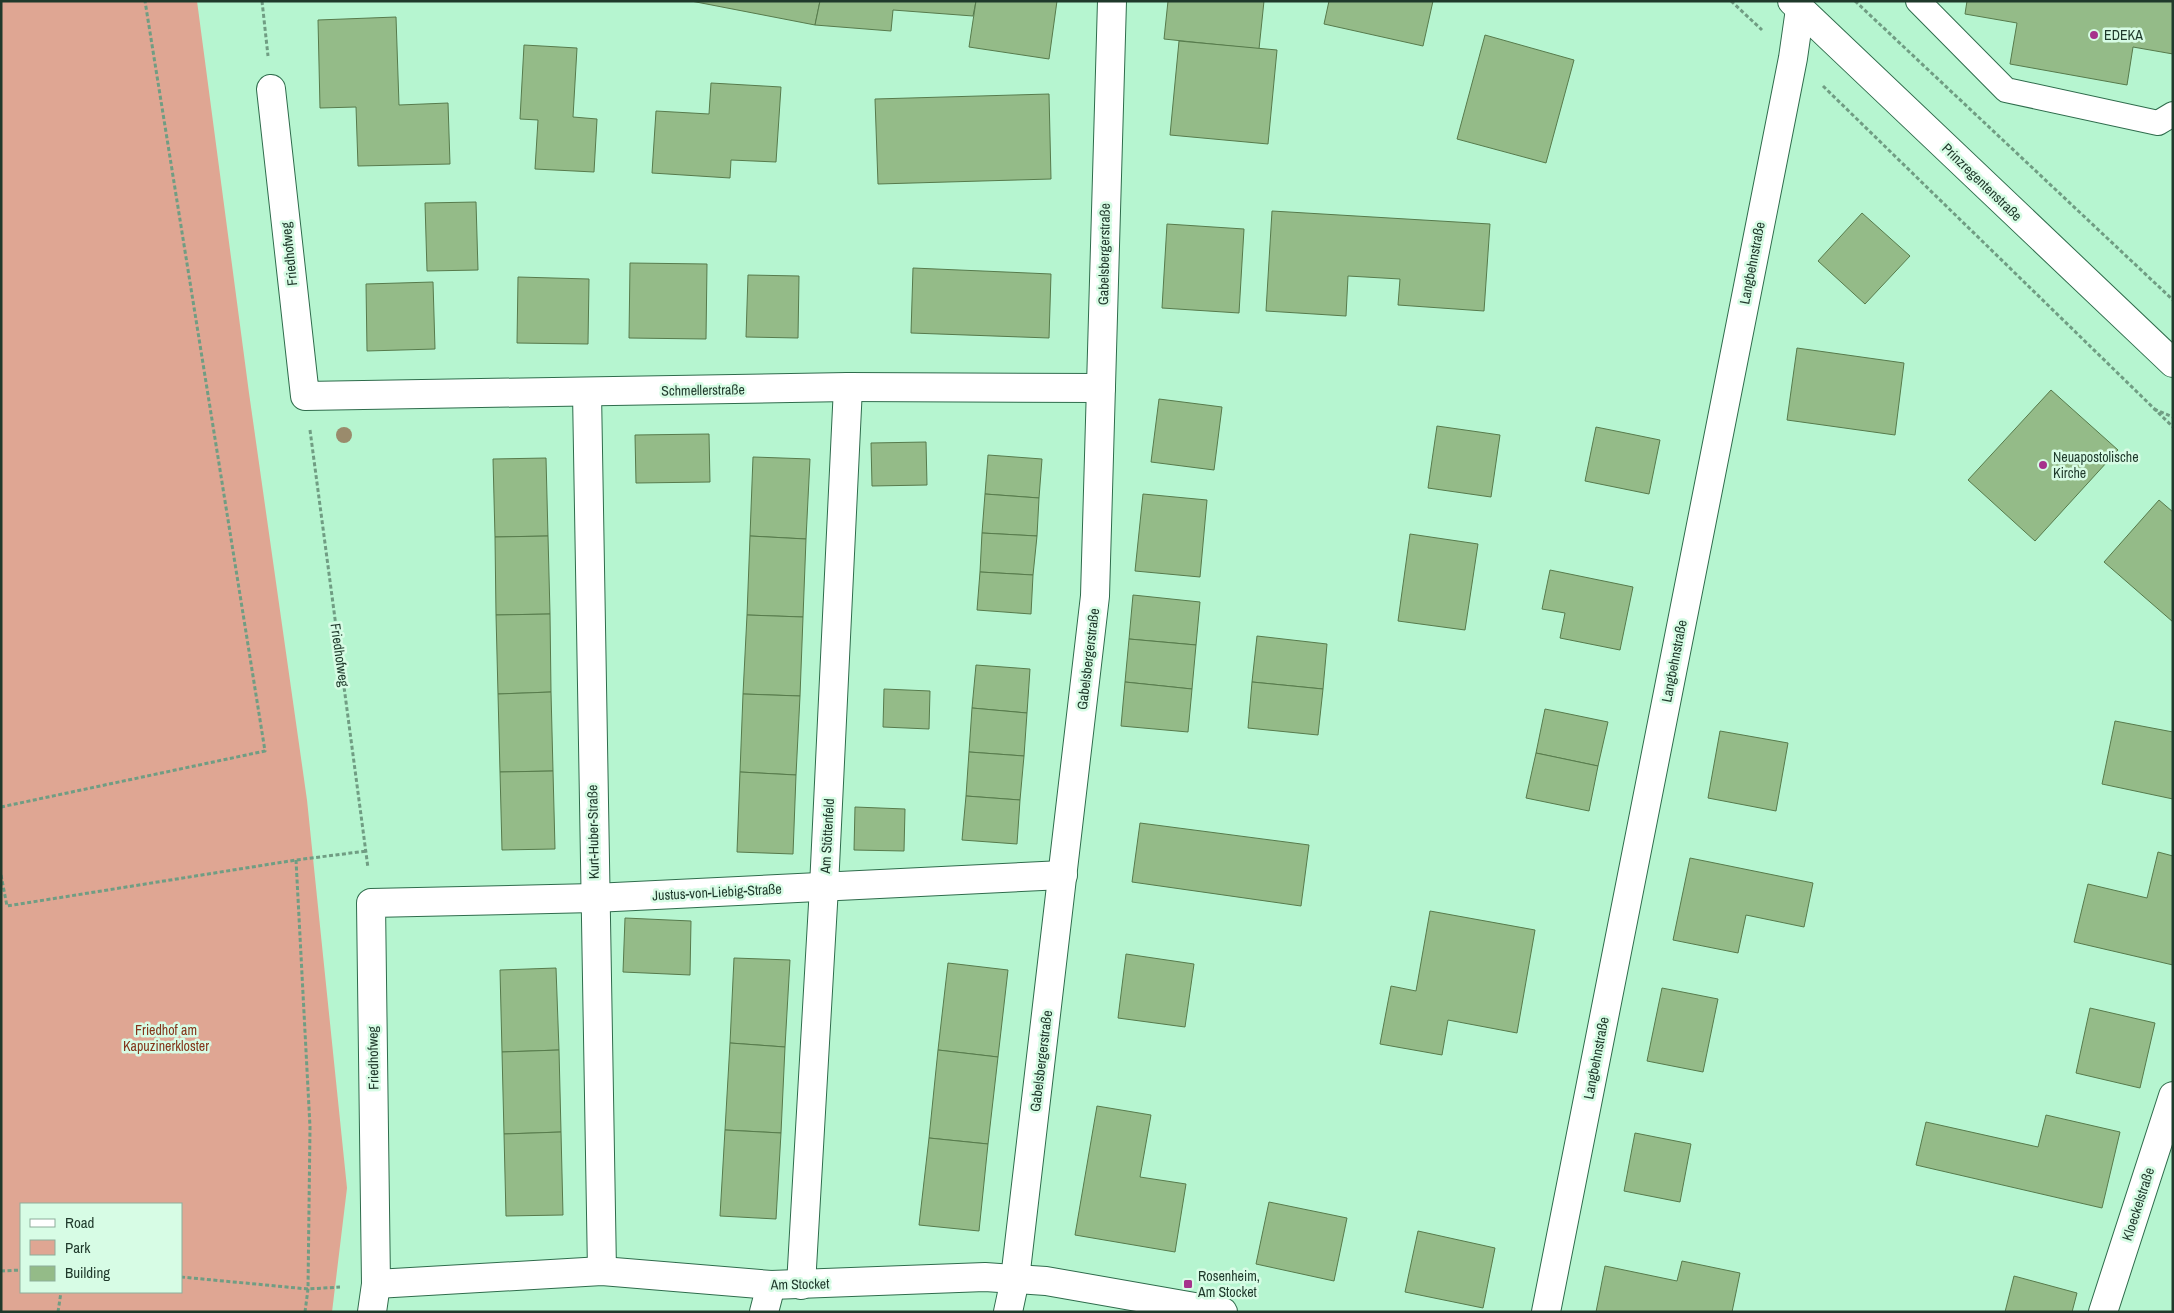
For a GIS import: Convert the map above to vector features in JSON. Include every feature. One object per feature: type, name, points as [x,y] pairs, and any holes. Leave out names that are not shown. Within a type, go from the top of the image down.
[{"type":"street","name":"Gabelsbergerstraße","points":[[1008,1312],[1015,1279],[1095,596],[1112,1]]},
{"type":"street","name":"Prinzregentenstraße","points":[[1796,5],[2173,363]]},
{"type":"street","name":"Langbehnstraße","points":[[1546,1312],[1793,58],[1796,5]]},
{"type":"street","name":"Friedhofweg","points":[[271,89],[305,396]]},
{"type":"street","name":"Schmellerstraße","points":[[305,396],[848,387],[1101,388]]},
{"type":"street","name":"Am Stöttenfeld","points":[[801,1285],[824,887],[848,387]]},
{"type":"street","name":"Kurt-Huber-Straße","points":[[587,392],[594,898],[602,1271]]},
{"type":"street","name":"Justus-von-Liebig-Straße","points":[[372,903],[594,898],[1063,875]]},
{"type":"street","name":"Friedhofweg","points":[[372,903],[376,1284],[372,1312]]},
{"type":"street","name":"Kloeckelstraße","points":[[2103,1312],[2173,1096]]},
{"type":"street","name":"Am Stocket","points":[[376,1284],[602,1271],[770,1285],[986,1277],[1046,1281],[1223,1312]]},
{"type":"street","points":[[764,1312],[770,1285]]},
{"type":"lane","points":[[1918,1],[2006,90],[2158,123],[2173,114]]},
{"type":"path","points":[[1,807],[265,751],[145,1]]},
{"type":"path","points":[[262,1],[271,89]]},
{"type":"path","points":[[1731,1],[1757,25]]},
{"type":"path","points":[[1855,1],[2173,300]]},
{"type":"path","points":[[1834,97],[2151,408],[2173,427]]},
{"type":"path","name":"Friedhofweg","points":[[305,396],[367,852],[372,903]]},
{"type":"path","points":[[2151,408],[2173,417]]},
{"type":"path","points":[[1,908],[296,860],[367,852]]},
{"type":"path","points":[[296,860],[310,1127],[308,1289],[305,1312]]},
{"type":"path","points":[[1,875],[7,906]]},
{"type":"path","points":[[1,1271],[20,1270]]},
{"type":"path","points":[[182,1277],[308,1289]]},
{"type":"path","points":[[58,1312],[61,1293]]},
{"type":"green space","name":"Friedhof am Kapuzinerkloster","points":[[1,1],[197,1],[249,393],[307,800],[347,1188],[332,1312],[1,1312]]},
{"type":"building","points":[[691,1],[820,1],[815,25]]},
{"type":"building","points":[[820,1],[976,1],[973,16],[893,10],[891,31],[815,25]]},
{"type":"building","points":[[976,1],[1057,1],[1049,59],[969,47]]},
{"type":"building","points":[[1168,1],[1264,1],[1259,49],[1164,39]]},
{"type":"building","points":[[1329,1],[1433,1],[1423,46],[1324,24]]},
{"type":"building","name":"EDEKA","points":[[1967,1],[2173,1],[2173,54],[2133,47],[2127,85],[2010,64],[2017,23],[1965,14]]},
{"type":"building","points":[[396,17],[399,105],[448,103],[450,164],[358,166],[356,107],[320,108],[318,20]]},
{"type":"building","points":[[1485,35],[1574,60],[1546,163],[1457,139]]},
{"type":"building","points":[[1179,41],[1277,50],[1268,144],[1170,135]]},
{"type":"building","points":[[524,45],[577,48],[573,117],[597,119],[594,172],[535,169],[538,120],[520,119]]},
{"type":"building","points":[[711,83],[781,87],[776,162],[731,160],[730,178],[652,173],[656,111],[709,114]]},
{"type":"building","points":[[1049,94],[1051,179],[878,184],[875,99]]},
{"type":"building","points":[[476,202],[478,270],[427,271],[425,203]]},
{"type":"building","points":[[1272,211],[1490,224],[1484,311],[1398,305],[1400,279],[1348,276],[1346,316],[1266,311]]},
{"type":"building","points":[[1862,213],[1910,256],[1865,304],[1818,261]]},
{"type":"building","points":[[1167,224],[1244,229],[1239,313],[1162,308]]},
{"type":"building","points":[[630,263],[707,264],[706,339],[629,338]]},
{"type":"building","points":[[913,268],[1051,274],[1049,338],[911,333]]},
{"type":"building","points":[[748,275],[799,276],[798,338],[746,337]]},
{"type":"building","points":[[518,277],[589,279],[588,344],[517,343]]},
{"type":"building","points":[[433,282],[435,349],[367,351],[366,284]]},
{"type":"building","points":[[1797,348],[1904,363],[1895,435],[1787,420]]},
{"type":"building","name":"Neuapostolische Kirche","points":[[2051,390],[2118,450],[2035,541],[1968,480]]},
{"type":"building","points":[[1159,399],[1222,407],[1214,470],[1151,462]]},
{"type":"building","points":[[1437,426],[1500,435],[1491,497],[1428,488]]},
{"type":"building","points":[[1596,427],[1660,440],[1649,494],[1585,481]]},
{"type":"building","points":[[709,434],[710,482],[636,483],[635,435]]},
{"type":"building","points":[[926,442],[927,485],[872,486],[871,443]]},
{"type":"building","points":[[988,455],[1042,459],[1039,498],[985,494]]},
{"type":"building","points":[[753,457],[810,459],[806,539],[750,536]]},
{"type":"building","points":[[546,458],[548,536],[495,537],[493,459]]},
{"type":"building","points":[[985,494],[1039,498],[1037,536],[982,533]]},
{"type":"building","points":[[1143,494],[1207,500],[1200,577],[1135,571]]},
{"type":"building","points":[[2159,500],[2173,512],[2173,622],[2104,562]]},
{"type":"building","points":[[982,533],[1037,536],[1033,575],[980,572]]},
{"type":"building","points":[[1410,534],[1478,544],[1465,630],[1398,621]]},
{"type":"building","points":[[548,536],[550,614],[496,615],[495,537]]},
{"type":"building","points":[[750,536],[806,539],[803,617],[747,615]]},
{"type":"building","points":[[1550,570],[1633,587],[1620,650],[1560,638],[1565,613],[1542,609]]},
{"type":"building","points":[[980,572],[1033,575],[1031,614],[977,610]]},
{"type":"building","points":[[1133,595],[1200,602],[1196,645],[1129,639]]},
{"type":"building","points":[[550,614],[551,692],[498,694],[496,615]]},
{"type":"building","points":[[747,615],[803,617],[800,696],[743,694]]},
{"type":"building","points":[[1257,636],[1327,644],[1323,689],[1252,682]]},
{"type":"building","points":[[1129,639],[1196,645],[1192,689],[1125,682]]},
{"type":"building","points":[[976,665],[1030,669],[1027,713],[972,708]]},
{"type":"building","points":[[1125,682],[1192,689],[1188,732],[1121,726]]},
{"type":"building","points":[[1252,682],[1323,689],[1318,735],[1248,728]]},
{"type":"building","points":[[884,689],[930,691],[929,729],[883,727]]},
{"type":"building","points":[[551,692],[553,771],[500,772],[498,694]]},
{"type":"building","points":[[743,694],[800,696],[796,775],[740,772]]},
{"type":"building","points":[[972,708],[1027,713],[1024,756],[969,752]]},
{"type":"building","points":[[1545,709],[1608,722],[1598,766],[1536,753]]},
{"type":"building","points":[[2115,721],[2173,732],[2173,799],[2102,784]]},
{"type":"building","points":[[1720,731],[1788,743],[1776,811],[1708,798]]},
{"type":"building","points":[[969,752],[1024,756],[1020,800],[966,796]]},
{"type":"building","points":[[1536,753],[1598,766],[1589,811],[1526,798]]},
{"type":"building","points":[[553,771],[555,849],[502,850],[500,772]]},
{"type":"building","points":[[740,772],[796,775],[793,854],[737,852]]},
{"type":"building","points":[[966,796],[1020,800],[1017,844],[962,840]]},
{"type":"building","points":[[855,807],[905,809],[904,851],[854,850]]},
{"type":"building","points":[[1140,823],[1309,845],[1301,906],[1132,882]]},
{"type":"building","points":[[2158,852],[2173,856],[2173,965],[2074,942],[2088,884],[2147,898]]},
{"type":"building","points":[[1690,858],[1813,883],[1804,927],[1746,915],[1738,953],[1673,940]]},
{"type":"building","points":[[1430,911],[1535,930],[1517,1033],[1448,1020],[1442,1055],[1380,1044],[1391,986],[1416,991]]},
{"type":"building","points":[[625,918],[691,921],[690,975],[623,972]]},
{"type":"building","points":[[1126,954],[1194,964],[1185,1027],[1118,1018]]},
{"type":"building","points":[[734,958],[790,960],[785,1047],[730,1043]]},
{"type":"building","points":[[948,963],[1008,970],[998,1057],[938,1050]]},
{"type":"building","points":[[556,968],[559,1050],[502,1052],[500,970]]},
{"type":"building","points":[[1662,988],[1718,999],[1703,1072],[1647,1061]]},
{"type":"building","points":[[2090,1008],[2155,1023],[2140,1088],[2076,1073]]},
{"type":"building","points":[[730,1043],[785,1047],[781,1133],[725,1130]]},
{"type":"building","points":[[559,1050],[561,1132],[504,1134],[502,1052]]},
{"type":"building","points":[[938,1050],[998,1057],[988,1144],[929,1138]]},
{"type":"building","points":[[1097,1106],[1151,1115],[1140,1177],[1186,1184],[1175,1252],[1075,1235]]},
{"type":"building","points":[[2046,1115],[2120,1132],[2102,1208],[1916,1165],[1926,1122],[2038,1147]]},
{"type":"building","points":[[725,1130],[781,1133],[776,1219],[720,1216]]},
{"type":"building","points":[[561,1132],[563,1215],[506,1216],[504,1134]]},
{"type":"building","points":[[1635,1133],[1691,1144],[1680,1202],[1624,1191]]},
{"type":"building","points":[[929,1138],[988,1144],[979,1231],[919,1225]]},
{"type":"building","points":[[1269,1202],[1347,1218],[1334,1281],[1256,1264]]},
{"type":"building","points":[[1418,1231],[1495,1248],[1483,1308],[1405,1292]]},
{"type":"building","points":[[1682,1261],[1740,1273],[1732,1312],[1596,1312],[1605,1266],[1677,1281]]},
{"type":"building","points":[[2014,1276],[2077,1293],[2072,1312],[2005,1312]]},
{"type":"place","name":"EDEKA","points":[[2094,35]]},
{"type":"place","name":"Neuapostolische Kirche","points":[[2043,465]]},
{"type":"place","name":"Rosenheim, Am Stocket","points":[[1188,1284]]}]
